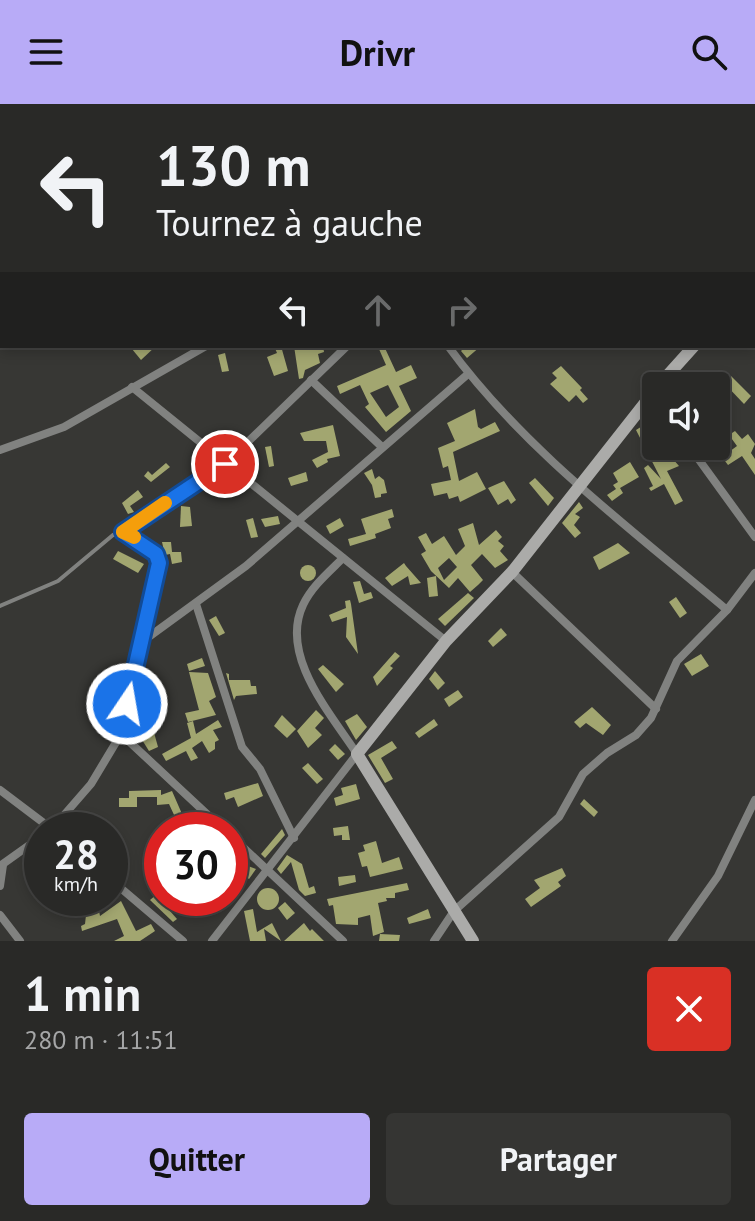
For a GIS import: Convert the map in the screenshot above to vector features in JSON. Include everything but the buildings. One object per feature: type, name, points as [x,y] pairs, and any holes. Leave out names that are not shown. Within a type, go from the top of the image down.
[{"type":"street","points":[[0,450],[64,427],[202,348]]},
{"type":"street","points":[[67,812],[91,784],[121,734],[159,563],[156,554],[123,532],[225,464],[345,348]]},
{"type":"street","points":[[449,348],[468,374],[579,486],[727,610]]},
{"type":"street","points":[[673,372],[692,348]]},
{"type":"street","points":[[139,644],[246,566],[468,374]]},
{"type":"street","points":[[311,380],[382,447]]},
{"type":"street","points":[[132,387],[446,641]]},
{"type":"street","points":[[212,941],[446,641],[512,572],[642,409]]},
{"type":"street","points":[[699,460],[755,537]]},
{"type":"street","points":[[343,558],[316,585],[303,605],[296,630],[305,670],[473,941]]},
{"type":"street","points":[[512,572],[656,709]]},
{"type":"street","points":[[434,941],[454,911],[559,817],[583,774],[607,753],[636,735],[656,709],[677,661],[727,610],[755,573]]},
{"type":"street","points":[[196,604],[242,747],[260,769],[294,838]]},
{"type":"street","points":[[121,734],[205,812]]},
{"type":"street","points":[[0,790],[29,812]]},
{"type":"street","points":[[672,941],[718,876],[755,800]]},
{"type":"street","points":[[0,886],[1,866],[24,849]]},
{"type":"street","points":[[248,852],[343,941]]},
{"type":"street","points":[[128,894],[183,941]]},
{"type":"street","points":[[0,915],[20,941]]},
{"type":"lane","points":[[0,606],[40,592],[113,535],[123,532]]},
{"type":"slow traffic","points":[[134,537],[123,532],[165,503]]},
{"type":"route","points":[[127,704],[159,563],[156,554],[123,532],[225,464]]}]
